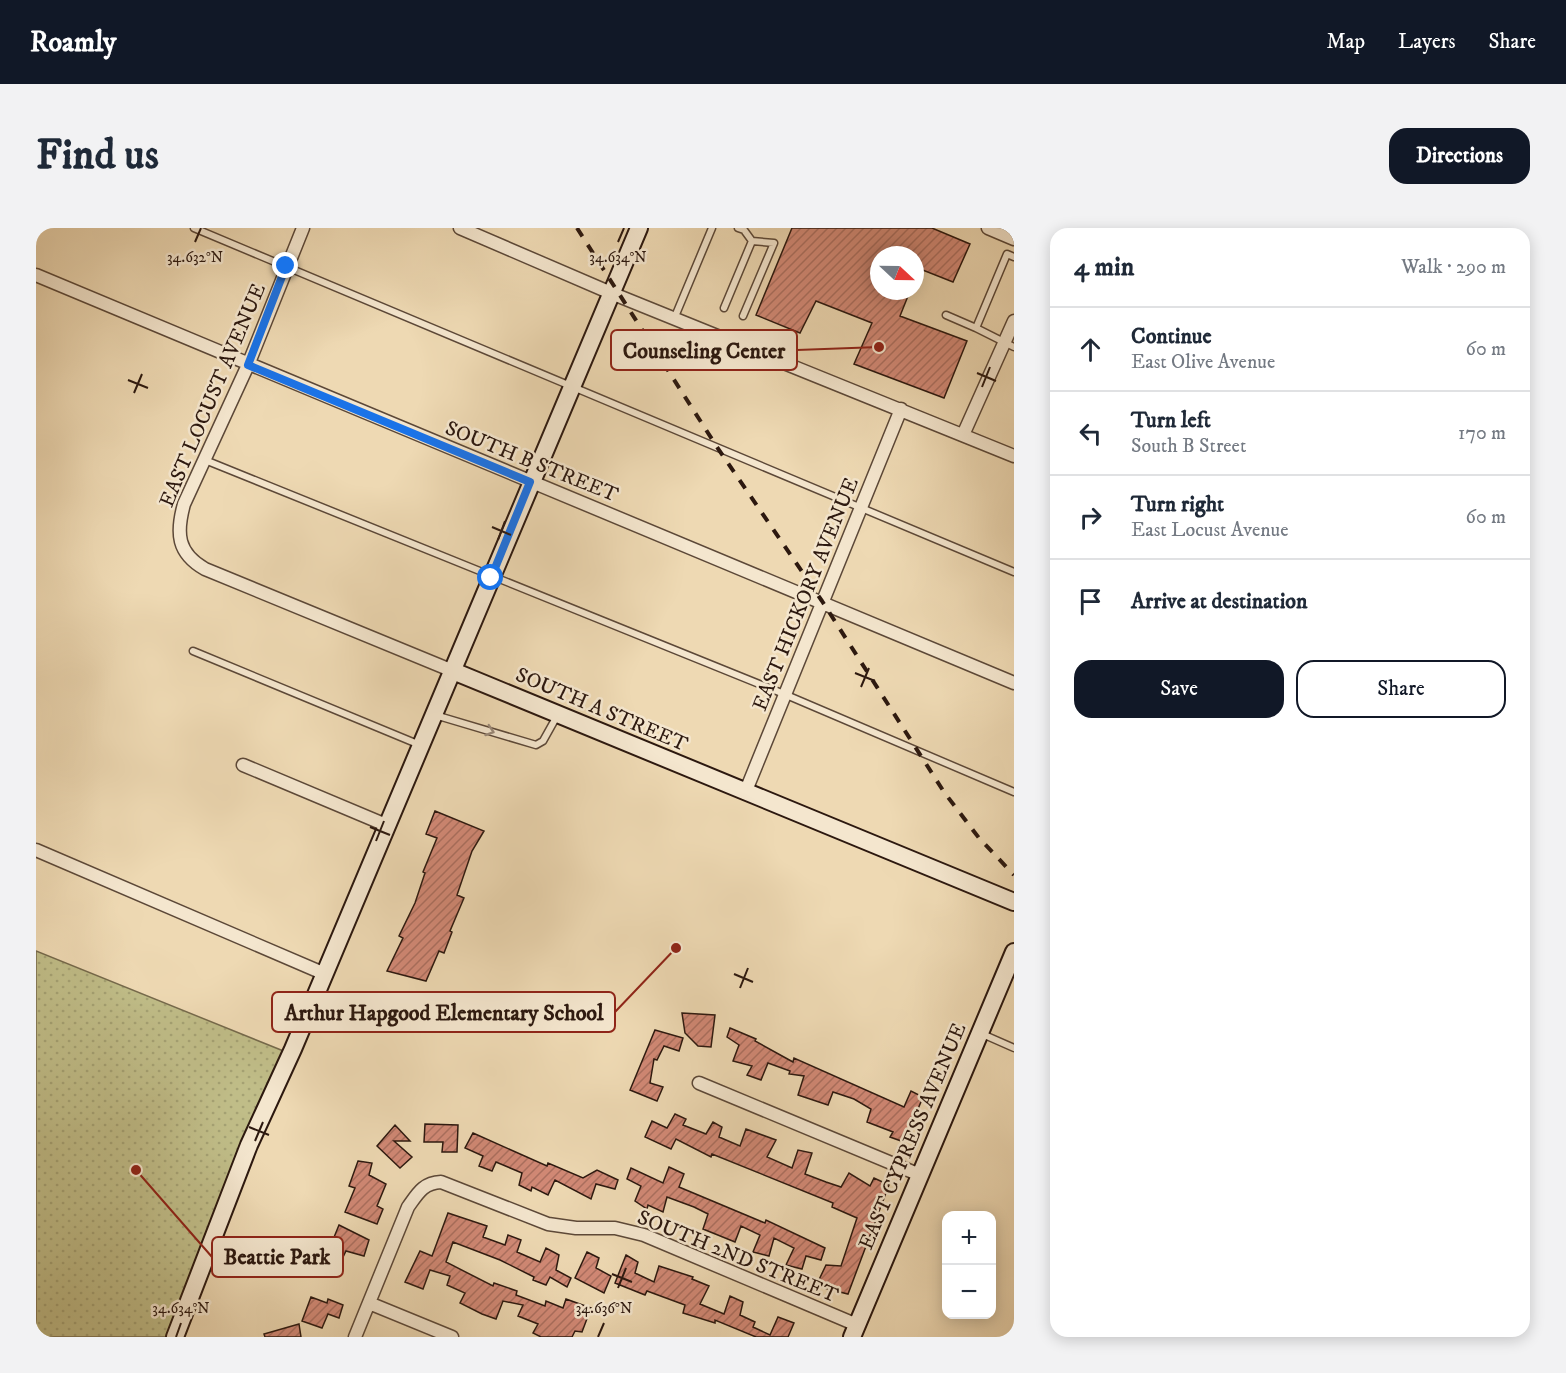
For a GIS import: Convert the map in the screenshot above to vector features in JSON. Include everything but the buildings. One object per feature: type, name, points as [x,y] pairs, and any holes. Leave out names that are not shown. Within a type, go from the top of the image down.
[{"type":"street","name":"EAST LOCUST AVENUE","points":[[182,546],[179,529],[180,517],[248,365],[303,228]]},
{"type":"street","points":[[460,228],[611,293],[1014,456]]},
{"type":"street","points":[[175,1337],[249,1146],[325,974],[386,825],[453,672],[530,482],[639,228]]},
{"type":"street","points":[[988,228],[1014,239]]},
{"type":"street","name":"SOUTH B STREET","points":[[36,276],[1014,682]]},
{"type":"street","points":[[963,435],[1009,345],[1014,321]]},
{"type":"street","name":"EAST HICKORY AVENUE","points":[[745,793],[902,409]]},
{"type":"street","name":"SOUTH A STREET","points":[[182,546],[190,561],[204,569],[1014,902]]},
{"type":"street","points":[[243,765],[386,825]]},
{"type":"street","points":[[36,850],[325,974]]},
{"type":"street","name":"EAST CYPRESS AVENUE","points":[[855,1331],[1014,952]]},
{"type":"street","points":[[699,1083],[920,1175]]},
{"type":"street","name":"SOUTH 2ND STREET","points":[[369,1303],[408,1207],[420,1189],[431,1183],[441,1182],[548,1224],[576,1228],[615,1228],[644,1235],[855,1331]]},
{"type":"street","points":[[355,1337],[369,1303],[452,1337]]},
{"type":"lane","points":[[194,228],[1014,572]]},
{"type":"lane","points":[[674,318],[712,228]]},
{"type":"lane","points":[[738,228],[744,230],[752,241],[774,243],[743,316]]},
{"type":"lane","points":[[724,308],[752,241]]},
{"type":"lane","points":[[976,328],[1007,254],[1014,257]]},
{"type":"lane","points":[[946,315],[1009,345]]},
{"type":"lane","points":[[205,460],[491,578],[784,694],[1014,792]]},
{"type":"lane","points":[[193,651],[421,745]]},
{"type":"lane","points":[[434,715],[536,745],[543,741],[557,715]]},
{"type":"lane","points":[[980,1032],[1014,1048]]},
{"type":"shaded area","points":[[36,951],[286,1052],[168,1337],[36,1337]]},
{"type":"railway","points":[[577,228],[717,447],[822,601],[944,792],[979,838],[1014,875]]},
{"type":"place","name":"Counseling Center","points":[[879,347]]},
{"type":"place","name":"Arthur Hapgood Elementary School","points":[[676,948]]},
{"type":"place","name":"Beattie Park","points":[[136,1170]]},
{"type":"route","points":[[286,266],[248,365],[530,482],[491,578]]}]
